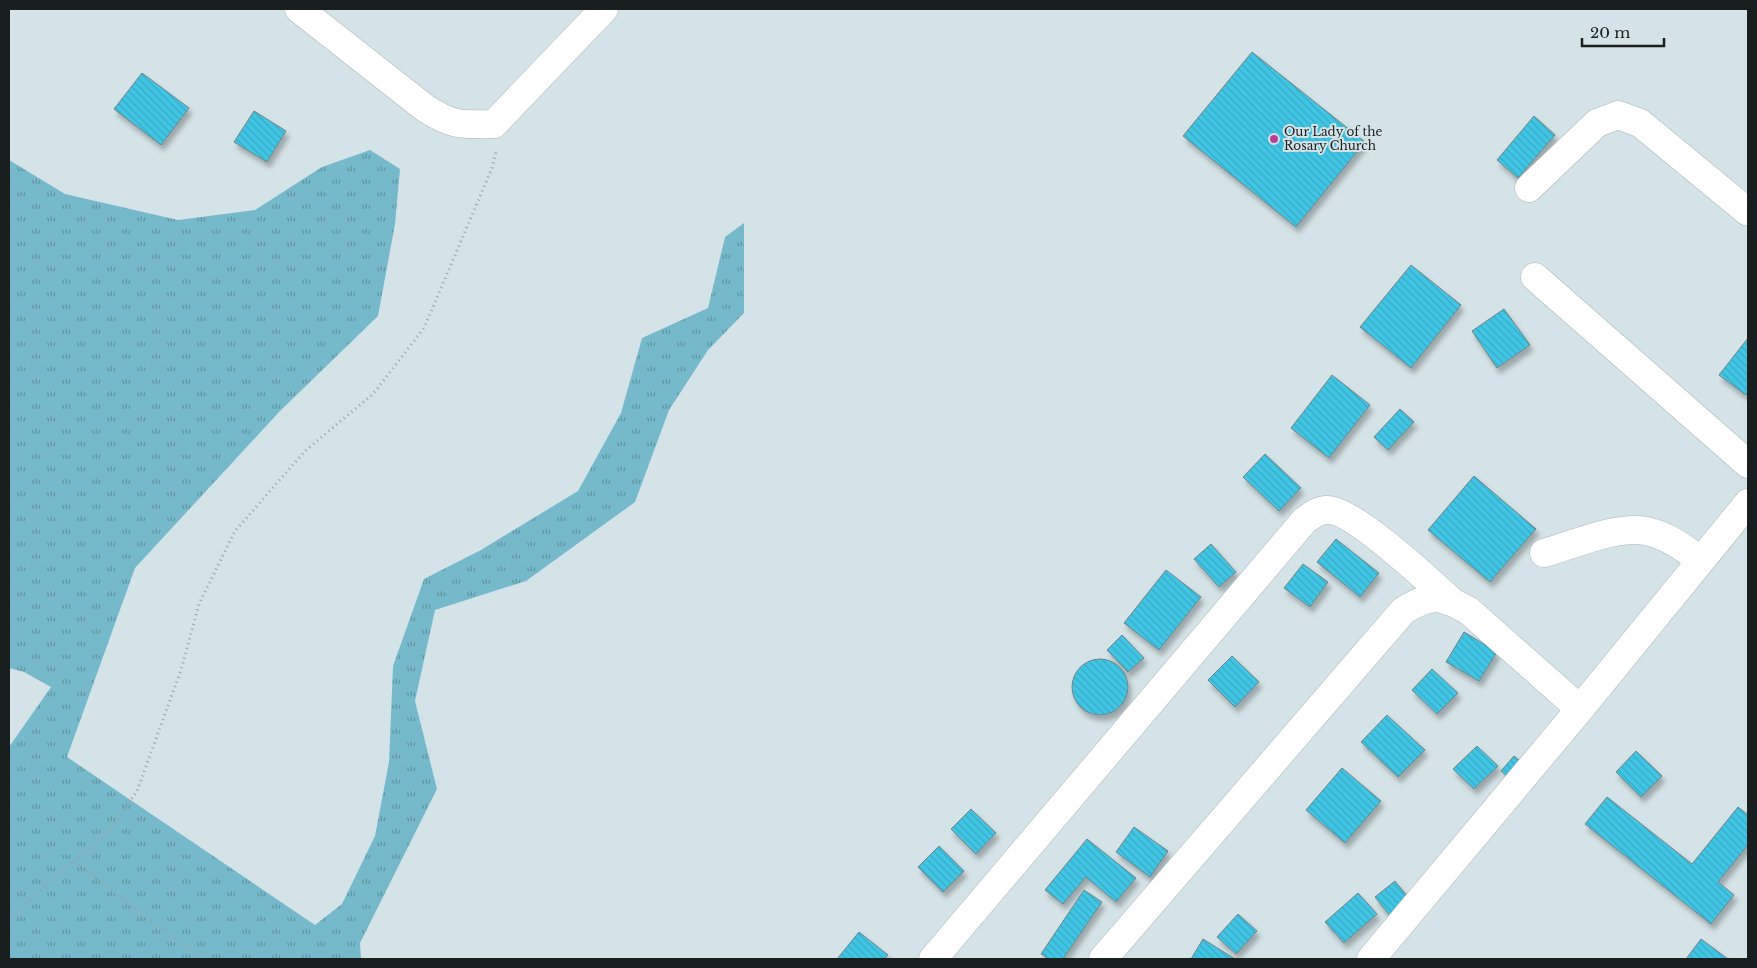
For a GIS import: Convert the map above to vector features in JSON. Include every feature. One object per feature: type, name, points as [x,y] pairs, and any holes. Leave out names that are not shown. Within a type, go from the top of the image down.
[{"type":"street","points":[[298,9],[425,108],[447,122],[468,125],[494,124],[508,112],[604,9]]},
{"type":"street","points":[[1529,188],[1598,124],[1618,115],[1640,123],[1748,212]]},
{"type":"street","points":[[1535,277],[1748,464]]},
{"type":"street","points":[[1378,957],[1748,503]]},
{"type":"street","points":[[933,959],[1304,521],[1316,513],[1327,510],[1342,513],[1409,564],[1449,599],[1469,611],[1580,709]]},
{"type":"street","points":[[1544,552],[1616,532],[1646,530],[1670,540],[1700,560]]},
{"type":"street","points":[[1103,959],[1403,611],[1417,602],[1432,597],[1449,599]]},
{"type":"path","points":[[9,922],[38,891],[109,832],[137,791],[181,670],[199,604],[235,531],[305,451],[373,394],[424,328],[492,168],[508,112]]},
{"type":"path","points":[[75,862],[201,959]]},
{"type":"green space","points":[[370,150],[400,169],[395,224],[378,316],[280,411],[135,568],[67,757],[315,925],[342,904],[375,836],[389,762],[393,666],[424,579],[481,550],[578,491],[621,413],[642,338],[708,308],[725,237],[744,223],[744,313],[708,350],[669,410],[635,502],[526,581],[435,610],[415,701],[437,789],[360,943],[361,959],[9,959],[9,747],[51,687],[24,672],[9,668],[9,160],[65,194],[178,220],[255,210],[322,167]]},
{"type":"building","name":"Our Lady of the Rosary Church","points":[[1252,52],[1365,142],[1296,227],[1183,136]]},
{"type":"building","points":[[142,73],[189,108],[161,145],[114,109]]},
{"type":"building","points":[[254,111],[286,131],[267,162],[234,142]]},
{"type":"building","points":[[1534,116],[1555,135],[1518,178],[1497,160]]},
{"type":"building","points":[[1411,265],[1461,305],[1411,368],[1360,327]]},
{"type":"building","points":[[1504,309],[1530,345],[1497,368],[1472,331]]},
{"type":"building","points":[[1748,338],[1748,392],[1746,395],[1719,375]]},
{"type":"building","points":[[1332,375],[1370,405],[1329,458],[1291,428]]},
{"type":"building","points":[[1400,409],[1414,422],[1388,450],[1374,437]]},
{"type":"building","points":[[1265,454],[1301,488],[1279,511],[1243,477]]},
{"type":"building","points":[[1474,476],[1536,529],[1490,582],[1428,530]]},
{"type":"building","points":[[1336,539],[1379,573],[1360,597],[1317,562]]},
{"type":"building","points":[[1211,544],[1236,572],[1219,587],[1194,559]]},
{"type":"building","points":[[1303,564],[1328,582],[1310,607],[1284,588]]},
{"type":"building","points":[[1166,570],[1201,597],[1159,650],[1124,623]]},
{"type":"building","points":[[1464,632],[1497,652],[1479,681],[1446,662]]},
{"type":"building","points":[[1122,635],[1144,658],[1128,672],[1107,650]]},
{"type":"building","points":[[1232,656],[1259,682],[1235,707],[1208,680]]},
{"type":"building","points":[[1094,659],[1106,659],[1116,663],[1124,671],[1128,687],[1124,703],[1116,711],[1106,715],[1094,715],[1084,711],[1076,703],[1072,693],[1072,681],[1076,671],[1084,663]]},
{"type":"building","points":[[1432,669],[1458,693],[1437,714],[1412,690]]},
{"type":"building","points":[[1387,715],[1425,750],[1398,777],[1361,742]]},
{"type":"building","points":[[1477,746],[1498,766],[1474,789],[1453,769]]},
{"type":"building","points":[[1636,751],[1662,776],[1641,797],[1616,772]]},
{"type":"building","points":[[1514,756],[1524,764],[1510,779],[1501,771]]},
{"type":"building","points":[[1342,768],[1381,801],[1345,843],[1306,810]]},
{"type":"building","points":[[1607,797],[1692,864],[1738,807],[1748,815],[1748,845],[1718,882],[1734,895],[1711,924],[1585,824]]},
{"type":"building","points":[[971,809],[996,833],[976,854],[951,829]]},
{"type":"building","points":[[1134,827],[1168,851],[1150,877],[1116,852]]},
{"type":"building","points":[[1087,839],[1136,878],[1116,902],[1086,877],[1063,904],[1045,890]]},
{"type":"building","points":[[939,846],[964,871],[943,892],[918,867]]},
{"type":"building","points":[[1395,881],[1411,901],[1391,917],[1375,897]]},
{"type":"building","points":[[1084,890],[1102,902],[1063,959],[1049,959],[1041,954]]},
{"type":"building","points":[[1358,893],[1377,914],[1344,943],[1325,922]]},
{"type":"building","points":[[1238,914],[1257,931],[1236,954],[1217,937]]},
{"type":"building","points":[[859,932],[888,955],[884,959],[837,959]]},
{"type":"building","points":[[1203,939],[1235,959],[1191,959]]},
{"type":"building","points":[[1701,939],[1728,959],[1686,959]]},
{"type":"place","name":"Our Lady of the Rosary Church","points":[[1274,139]]}]
